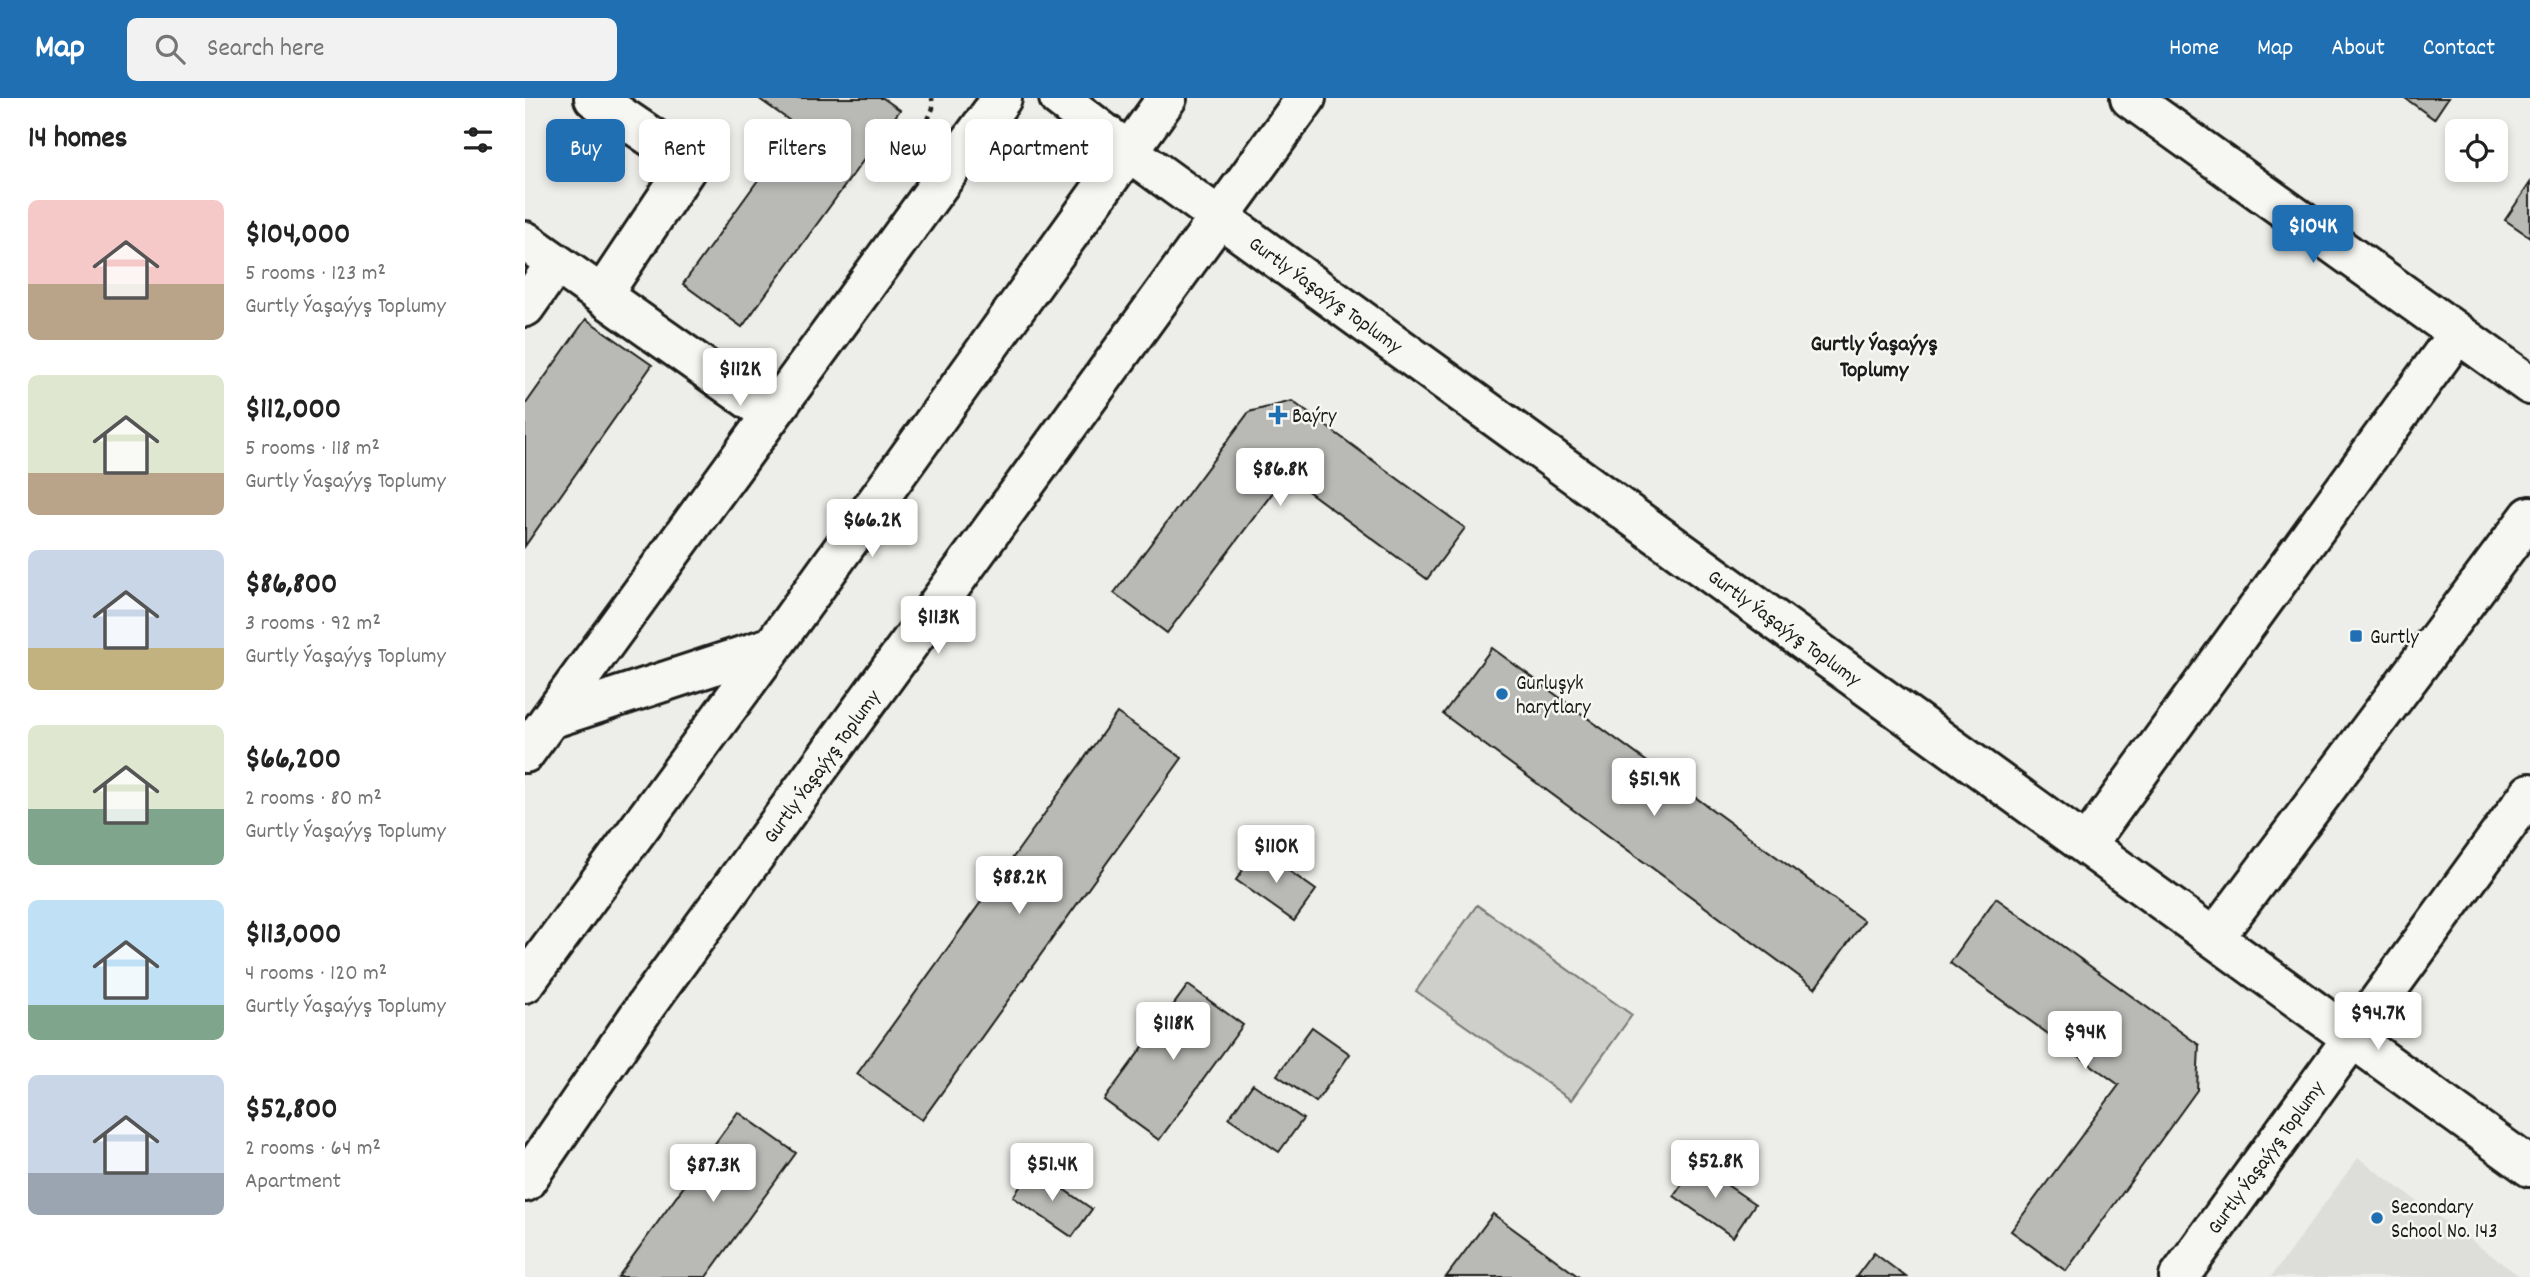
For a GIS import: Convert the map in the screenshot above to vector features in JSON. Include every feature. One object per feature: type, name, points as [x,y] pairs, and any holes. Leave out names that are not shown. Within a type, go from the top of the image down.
[{"type":"street","points":[[594,98],[690,163],[602,295]]},
{"type":"street","points":[[525,753],[1002,98]]},
{"type":"street","name":"Gurtly Ýaşaýyş Toplumy","points":[[1059,98],[1128,151],[2530,1167]]},
{"type":"street","points":[[525,983],[773,646],[1167,98]]},
{"type":"street","name":"Gurtly Ýaşaýyş Toplumy","points":[[525,1182],[647,1004],[1305,98]]},
{"type":"street","points":[[2130,98],[2530,384]]},
{"type":"street","points":[[525,240],[771,415]]},
{"type":"street","points":[[525,307],[556,263]]},
{"type":"street","points":[[2086,845],[2458,333]]},
{"type":"street","points":[[2214,938],[2530,516]]},
{"type":"street","points":[[550,719],[773,646]]},
{"type":"street","name":"Gurtly Ýaşaýyş Toplumy","points":[[2179,1277],[2530,793]]},
{"type":"shaded area","points":[[1477,905],[1632,1015],[1571,1100],[1416,991]]},
{"type":"shaded area","name":"Secondary School No. 143","points":[[2358,1158],[2521,1277],[2271,1277]]},
{"type":"building","points":[[758,98],[883,98],[900,110],[893,119],[865,119],[865,158],[851,177],[851,119],[787,119]]},
{"type":"building","points":[[2405,98],[2448,98],[2434,119]]},
{"type":"building","points":[[757,182],[848,182],[742,327],[683,284]]},
{"type":"building","points":[[2530,183],[2530,237],[2505,220]]},
{"type":"building","points":[[586,319],[652,365],[525,546],[525,405]]},
{"type":"building","points":[[1292,401],[1465,528],[1427,579],[1286,475],[1167,633],[1114,593],[1249,412]]},
{"type":"building","points":[[1492,648],[1864,921],[1815,988],[1443,714]]},
{"type":"building","points":[[1117,713],[1182,758],[922,1120],[857,1074]]},
{"type":"building","points":[[1258,849],[1316,890],[1294,921],[1236,880]]},
{"type":"building","points":[[1996,898],[2199,1045],[2197,1090],[2066,1271],[2011,1231],[2119,1085],[1950,963]]},
{"type":"building","points":[[1188,985],[1243,1025],[1159,1140],[1104,1100]]},
{"type":"building","points":[[1312,1027],[1350,1054],[1316,1102],[1277,1075]]},
{"type":"building","points":[[1253,1084],[1303,1119],[1279,1152],[1229,1118]]},
{"type":"building","points":[[738,1112],[796,1153],[706,1277],[618,1277]]},
{"type":"building","points":[[1696,1164],[1755,1204],[1733,1237],[1674,1196]]},
{"type":"building","points":[[1033,1168],[1092,1209],[1072,1237],[1013,1197]]},
{"type":"building","points":[[1493,1214],[1579,1277],[1446,1277]]},
{"type":"building","points":[[1874,1253],[1906,1277],[1856,1277]]},
{"type":"place","name":"Baýry","points":[[1278,415]]},
{"type":"place","name":"Gurtly","points":[[2356,636]]},
{"type":"place","name":"Gurluşyk harytlary","points":[[1502,694]]},
{"type":"place","name":"Secondary School No. 143","points":[[2377,1218]]},
{"type":"district","name":"Gurtly Ýaşaýyş Toplumy","points":[[1874,355]]}]
